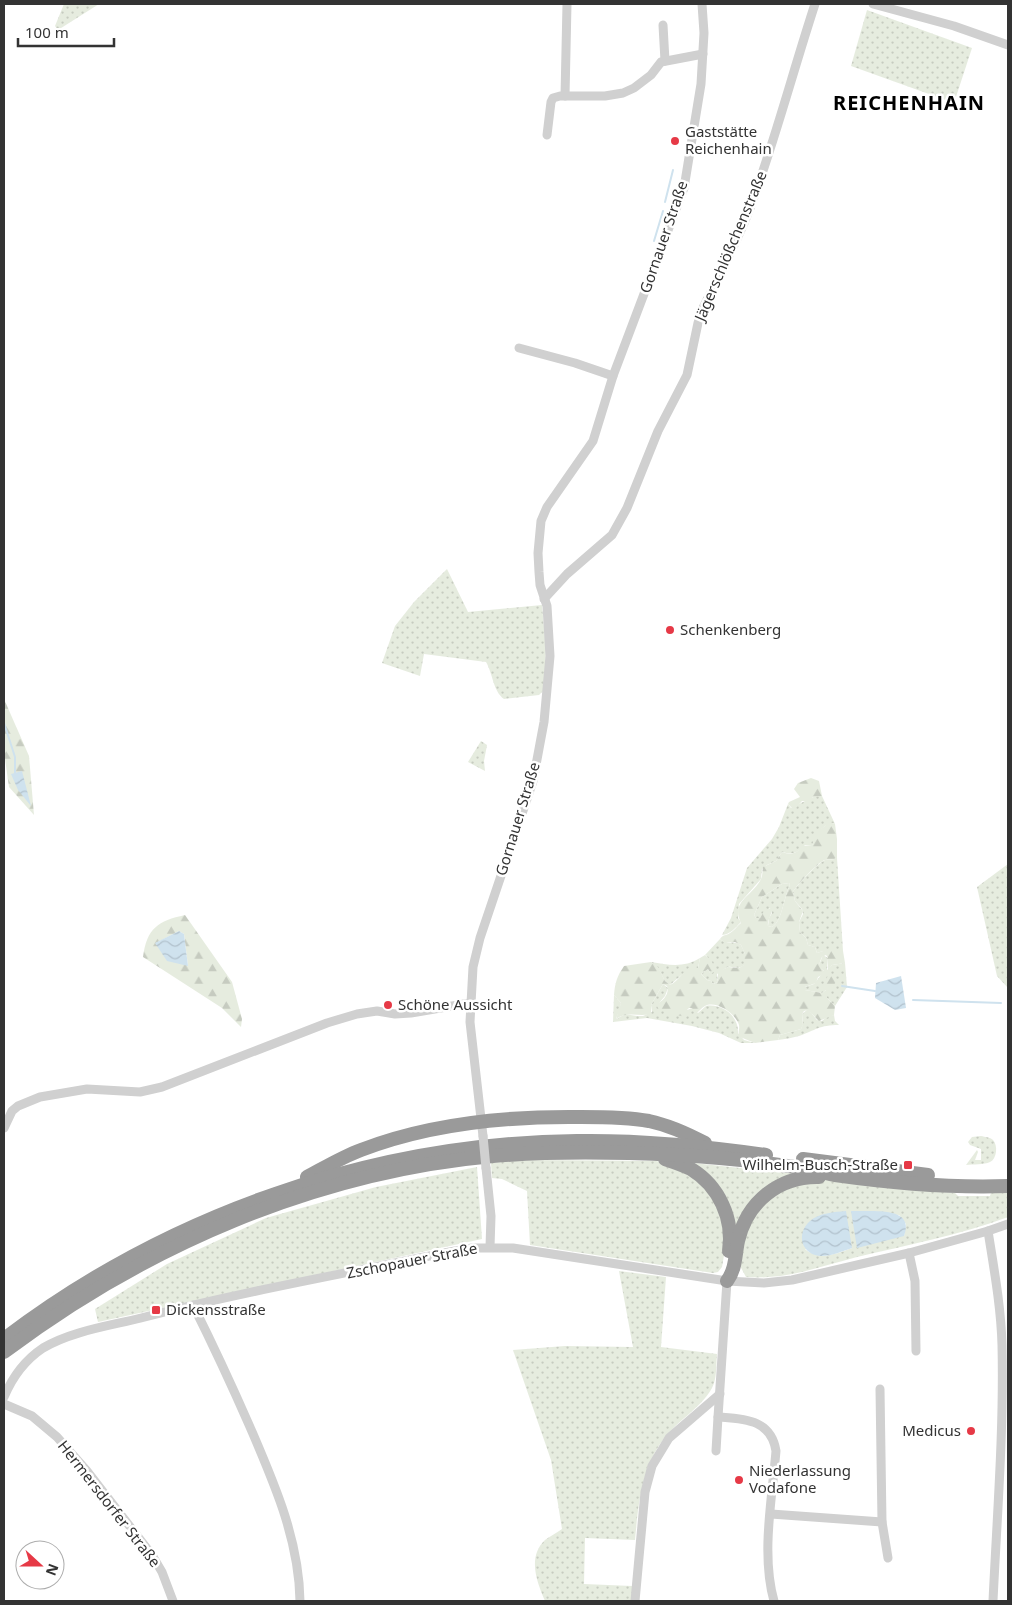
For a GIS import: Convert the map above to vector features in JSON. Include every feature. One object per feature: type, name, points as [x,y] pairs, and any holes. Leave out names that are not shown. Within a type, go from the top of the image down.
[{"type":"highway","points":[[289,1189],[308,1176],[360,1150],[411,1135],[481,1120],[566,1116],[640,1120],[669,1127],[695,1138],[712,1148]]},
{"type":"highway","points":[[4,1339],[70,1293],[145,1250],[222,1214],[289,1189],[337,1175],[404,1159],[463,1149],[557,1141],[609,1141],[712,1148],[900,1172],[963,1178],[1008,1177]]},
{"type":"highway","points":[[4,1352],[83,1297],[165,1251],[248,1215],[328,1188],[411,1168],[490,1156],[574,1153],[678,1155],[816,1170],[832,1175]]},
{"type":"highway","points":[[655,1155],[696,1172],[709,1184],[720,1200],[726,1213],[730,1232],[730,1247],[726,1270],[727,1280]]},
{"type":"highway","points":[[727,1280],[733,1272],[738,1241],[751,1210],[764,1196],[789,1181],[832,1175],[960,1186],[1008,1186]]},
{"type":"street","points":[[565,96],[567,4]]},
{"type":"street","name":"Gornauer Straße","points":[[490,1247],[491,1216],[470,1022],[470,1003],[473,966],[480,938],[533,781],[544,722],[550,656],[547,606],[538,572],[541,521],[547,507],[593,441],[613,376],[684,188],[701,84],[704,33],[702,4]]},
{"type":"street","name":"Jägerschlößchenstraße","points":[[544,599],[567,574],[612,535],[627,508],[655,438],[687,375],[700,315],[754,198],[773,144],[799,51],[815,4]]},
{"type":"street","points":[[873,4],[954,26],[1008,45]]},
{"type":"street","points":[[663,25],[665,61]]},
{"type":"street","points":[[547,135],[551,101],[555,97],[605,96],[623,93],[634,88],[651,75],[659,63],[703,54]]},
{"type":"street","points":[[519,348],[575,363],[613,376]]},
{"type":"street","points":[[4,1128],[12,1111],[18,1106],[40,1097],[87,1089],[140,1092],[150,1090],[327,1023],[357,1014],[377,1011],[395,1014],[412,1013],[470,1003]]},
{"type":"street","name":"Zschopauer Straße","points":[[4,1398],[13,1379],[34,1355],[54,1342],[75,1335],[193,1306],[444,1253],[490,1247],[513,1248],[727,1280],[754,1283],[776,1282],[909,1253],[1008,1224]]},
{"type":"street","points":[[988,1231],[998,1295],[1002,1344],[1002,1405],[993,1601]]},
{"type":"street","points":[[909,1253],[915,1281],[916,1351]]},
{"type":"street","points":[[716,1451],[727,1280]]},
{"type":"street","points":[[193,1306],[219,1356],[266,1463],[284,1510],[296,1562],[300,1601]]},
{"type":"street","points":[[880,1389],[882,1522],[888,1558]]},
{"type":"street","points":[[635,1601],[645,1492],[652,1466],[669,1438],[720,1394]]},
{"type":"street","name":"Hermersdorfer Straße","points":[[4,1404],[32,1416],[72,1454],[152,1555],[162,1572],[173,1601]]},
{"type":"street","points":[[718,1417],[741,1419],[756,1423],[766,1429],[774,1440],[776,1451],[768,1561],[774,1601]]},
{"type":"street","points":[[771,1514],[882,1522]]},
{"type":"green space","points":[[64,4],[99,4],[58,30],[55,26]]},
{"type":"green space","points":[[867,10],[972,48],[954,103],[851,66]]},
{"type":"green space","points":[[447,569],[468,612],[542,605],[546,649],[544,690],[539,695],[504,699],[495,687],[486,662],[424,654],[420,676],[382,663],[395,626],[414,602]]},
{"type":"green space","points":[[4,699],[29,756],[34,815],[9,787],[4,752]]},
{"type":"green space","points":[[481,741],[487,745],[484,761],[485,771],[468,762]]},
{"type":"green space","points":[[811,778],[819,781],[822,796],[802,801],[793,809],[788,804],[789,802],[800,797],[794,789],[798,783]]},
{"type":"green space","points":[[816,796],[822,796],[835,824],[828,824],[822,829],[812,845],[805,845],[795,853],[782,852],[776,861],[762,869],[761,879],[739,904],[738,918],[741,922],[730,932],[722,935],[731,918],[747,868],[772,839],[788,804],[791,808]]},
{"type":"green space","points":[[830,822],[835,824],[837,858],[825,860],[818,865],[793,892],[795,901],[803,911],[799,922],[800,932],[806,938],[808,945],[815,947],[817,953],[826,950],[843,951],[845,963],[832,965],[828,970],[828,958],[826,955],[822,957],[820,965],[824,974],[818,977],[816,983],[805,987],[805,990],[822,993],[826,990],[828,975],[834,977],[836,982],[827,998],[835,1006],[834,1015],[819,1021],[808,1010],[804,1011],[801,1029],[780,1035],[778,1040],[755,1043],[740,1037],[737,1021],[720,1006],[705,1006],[695,1014],[692,1008],[689,1008],[687,1010],[689,1014],[686,1017],[671,1014],[658,1008],[656,1004],[663,999],[668,991],[667,986],[663,984],[651,1005],[651,1014],[624,1015],[616,1019],[621,1003],[614,995],[615,987],[618,976],[624,966],[651,962],[658,967],[665,981],[670,985],[692,966],[698,968],[700,958],[705,955],[711,960],[716,970],[711,974],[708,969],[701,974],[713,984],[718,982],[718,972],[728,967],[739,968],[744,965],[745,954],[741,945],[735,942],[724,942],[720,939],[741,923],[738,909],[761,879],[763,867],[776,861],[782,852],[794,853],[802,846],[812,845],[817,832]],"holes":[[[789,883],[781,914],[772,927],[768,926],[771,908],[764,911],[760,918],[756,918],[754,915],[762,897],[782,884]]]},
{"type":"green space","points":[[837,858],[843,951],[823,951],[817,953],[815,947],[808,945],[806,938],[800,932],[799,922],[803,914],[802,909],[795,901],[793,892],[808,874],[822,862]]},
{"type":"green space","points":[[1008,864],[1008,988],[997,976],[977,887]]},
{"type":"green space","points":[[789,883],[781,914],[775,924],[772,927],[768,926],[772,913],[770,908],[760,918],[756,918],[754,915],[762,897],[782,884]]},
{"type":"green space","points":[[185,915],[232,982],[242,1019],[241,1027],[222,1008],[143,957],[147,939],[155,927],[168,920]],"holes":[[[179,931],[184,934],[188,966],[156,943]]]},
{"type":"green space","points":[[720,939],[725,942],[741,945],[746,963],[738,968],[728,967],[717,974],[718,982],[713,984],[701,974],[708,969],[710,973],[707,956],[705,955]]},
{"type":"green space","points":[[823,955],[828,958],[827,970],[832,965],[845,963],[847,987],[835,1006],[826,995],[834,984],[826,980],[826,990],[822,993],[805,990],[805,987],[814,984],[824,971],[819,967]]},
{"type":"green space","points":[[700,958],[698,968],[685,972],[670,985],[665,981],[658,968],[651,962],[670,965],[688,963]]},
{"type":"green space","points":[[663,984],[668,988],[665,996],[659,1003],[687,1010],[692,1008],[698,1013],[706,1006],[723,1009],[733,1016],[738,1027],[738,1033],[744,1040],[755,1043],[741,1043],[719,1033],[647,1018],[613,1022],[614,995],[621,1003],[617,1019],[623,1015],[643,1016],[652,1012],[651,1005]]},
{"type":"green space","points":[[808,1009],[817,1020],[822,1021],[828,1016],[834,1015],[835,1021],[839,1025],[822,1027],[799,1036],[778,1040],[780,1035],[801,1029],[803,1024],[802,1014]]},
{"type":"green space","points":[[972,1137],[990,1138],[995,1142],[996,1152],[994,1158],[988,1163],[966,1165],[977,1150],[975,1160],[981,1160],[981,1149],[970,1145],[968,1142]]},
{"type":"green space","points":[[526,1160],[656,1161],[670,1164],[702,1183],[719,1208],[726,1244],[722,1267],[718,1272],[713,1273],[530,1245],[527,1191],[502,1179],[492,1178],[491,1163]]},
{"type":"green space","points":[[684,1162],[798,1174],[789,1177],[735,1235],[732,1219]]},
{"type":"green space","points":[[477,1167],[482,1239],[98,1322],[95,1309],[167,1264],[266,1218],[376,1187]]},
{"type":"green space","points":[[818,1179],[955,1193],[958,1196],[990,1196],[991,1193],[1008,1191],[1008,1217],[952,1234],[789,1275],[746,1277],[739,1264],[749,1221],[776,1192]],"holes":[[[851,1211],[899,1215],[906,1224],[904,1236]],[[852,1248],[822,1256],[810,1253],[805,1249]]]},
{"type":"green space","points":[[619,1271],[666,1277],[661,1347],[717,1354],[715,1380],[712,1388],[701,1403],[666,1436],[648,1467],[641,1490],[635,1540],[585,1538],[584,1584],[632,1586],[633,1601],[545,1601],[535,1570],[536,1554],[545,1540],[562,1529],[551,1460],[513,1350],[565,1346],[633,1347]]},
{"type":"water","points":[[22,771],[31,806],[18,790],[11,774]]},
{"type":"water","points":[[179,931],[184,934],[188,966],[167,961],[155,943]]},
{"type":"water","points":[[901,976],[906,1008],[895,1010],[875,998],[876,983]]},
{"type":"water","points":[[846,1211],[852,1248],[822,1256],[815,1255],[805,1248],[802,1238],[803,1232],[805,1226],[810,1221],[832,1212]]},
{"type":"water","points":[[851,1211],[879,1211],[898,1215],[903,1219],[906,1226],[904,1236],[857,1248]]},
{"type":"waterway","points":[[665,202],[673,170]]},
{"type":"waterway","points":[[654,241],[663,211]]},
{"type":"waterway","points":[[4,723],[15,757],[15,773]]},
{"type":"waterway","points":[[842,986],[875,991]]},
{"type":"waterway","points":[[913,1000],[1001,1003]]},
{"type":"place","name":"Gaststätte Reichenhain","points":[[675,141]]},
{"type":"place","name":"Schenkenberg","points":[[670,630]]},
{"type":"place","name":"Schöne Aussicht","points":[[388,1005]]},
{"type":"place","name":"Wilhelm-Busch-Straße","points":[[908,1165]]},
{"type":"place","name":"Dickensstraße","points":[[156,1310]]},
{"type":"place","name":"Medicus","points":[[971,1431]]},
{"type":"place","name":"Niederlassung Vodafone","points":[[739,1480]]},
{"type":"district","name":"REICHENHAIN","points":[[909,103]]}]
